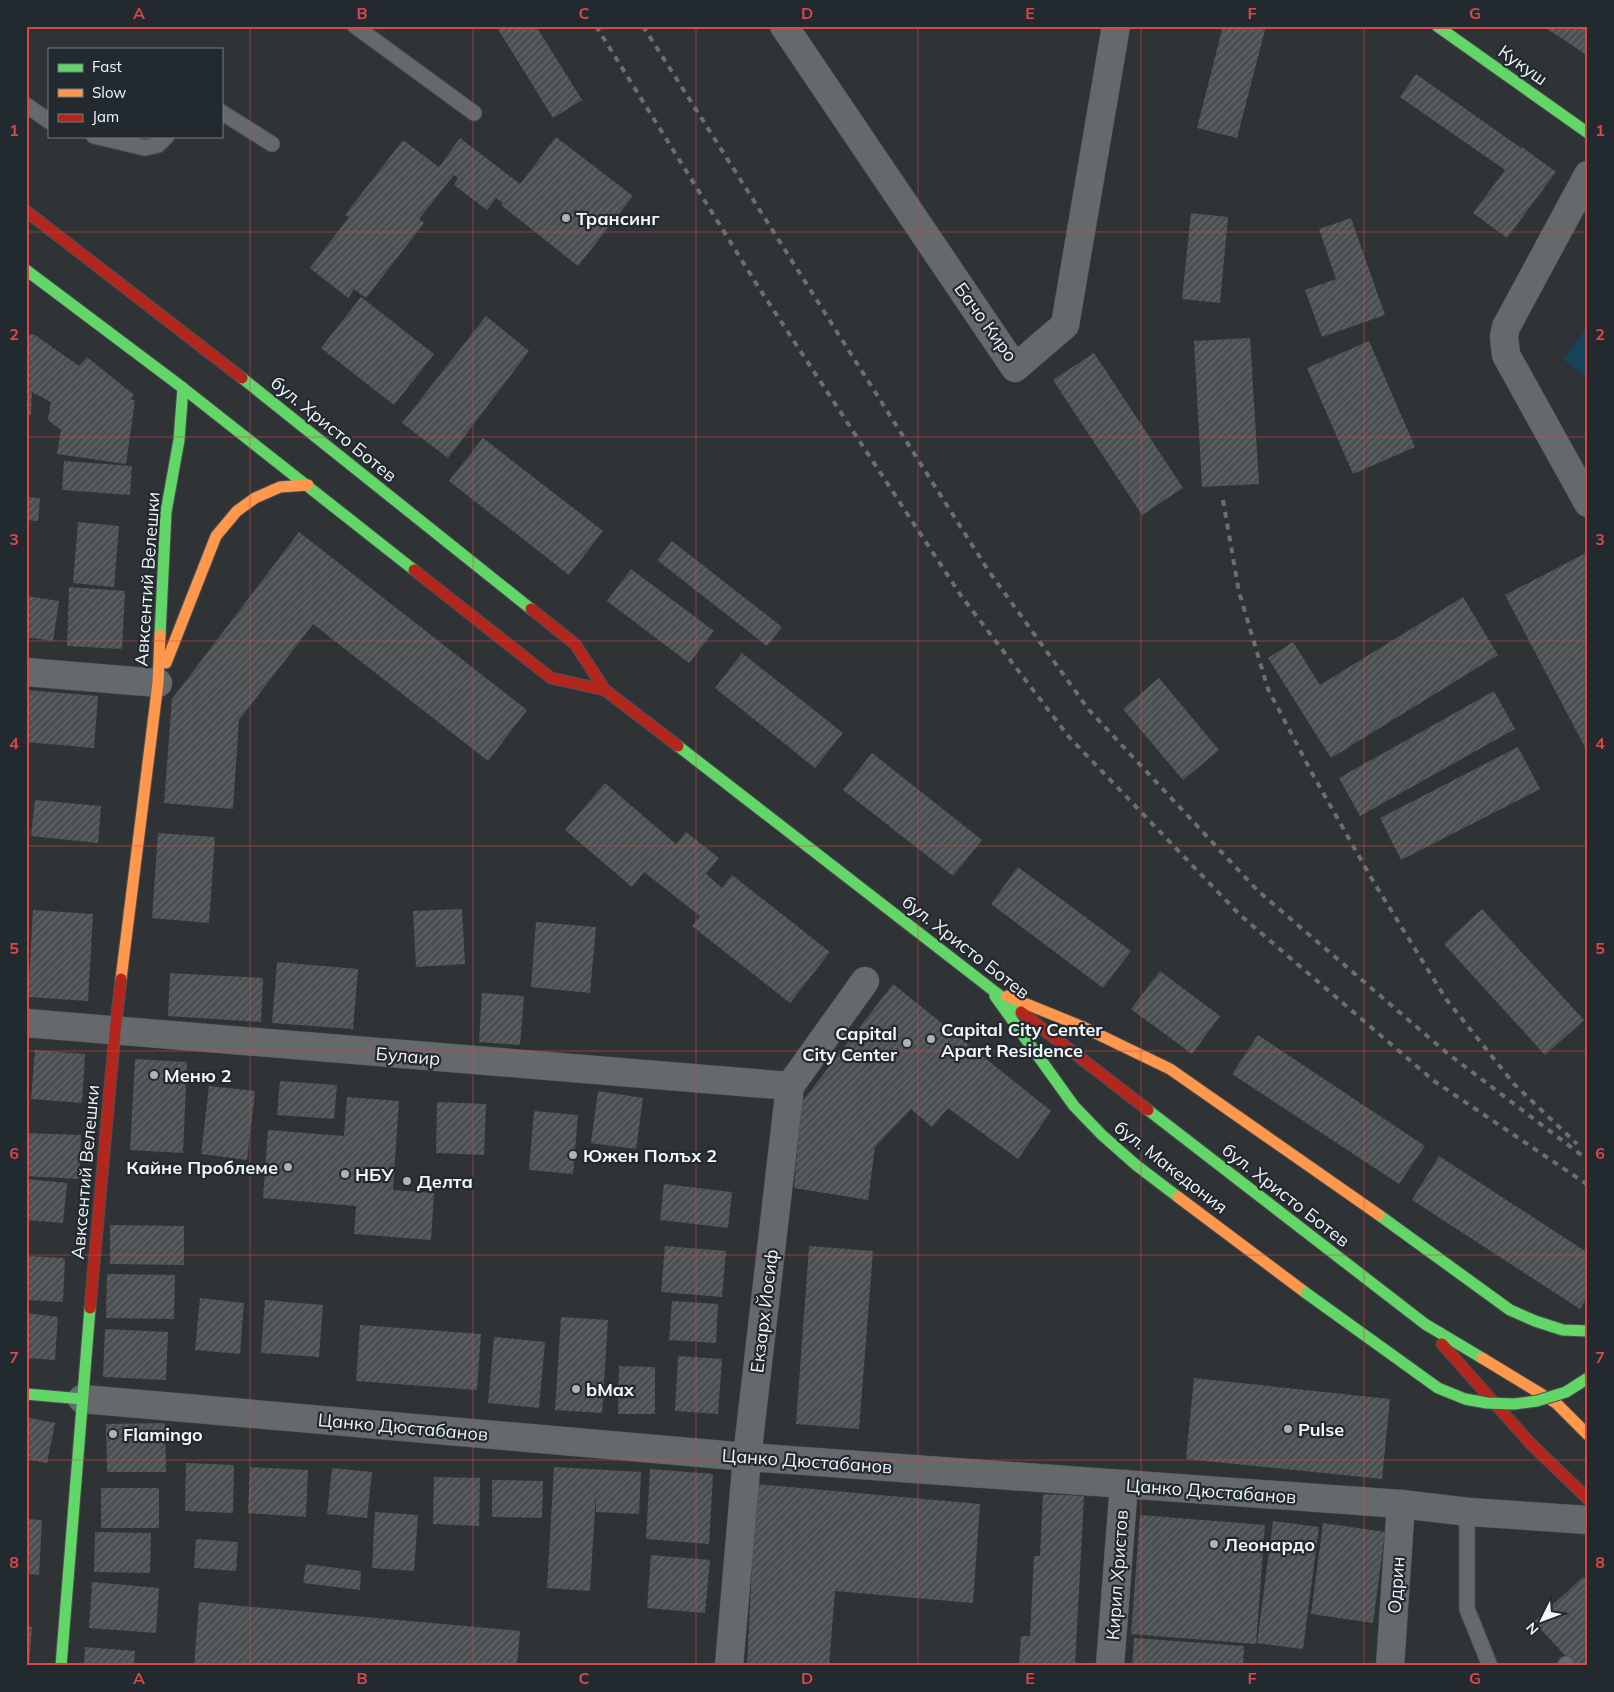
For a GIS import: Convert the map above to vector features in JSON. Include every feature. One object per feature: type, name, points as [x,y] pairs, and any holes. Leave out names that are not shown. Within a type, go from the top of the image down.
[{"type":"street","name":"Бачо Киро","points":[[784,26],[1015,368],[1065,325],[1116,26]]},
{"type":"street","name":"Кукуш","points":[[1437,26],[1588,133]]},
{"type":"street","points":[[1588,174],[1506,327],[1504,336],[1506,355],[1588,503]]},
{"type":"street","name":"бул. Христо Ботев","points":[[26,211],[575,644],[605,690],[1425,1324],[1556,1403],[1588,1435]]},
{"type":"street","name":"бул. Христо Ботев","points":[[26,270],[185,383],[308,485],[551,678],[605,690]]},
{"type":"street","name":"Авксентий Велешки","points":[[60,1666],[115,1032],[158,683],[166,512],[185,383]]},
{"type":"street","name":"Авксентий Велешки","points":[[158,683],[216,536],[237,511],[255,498],[280,487],[308,485]]},
{"type":"street","points":[[26,672],[158,683]]},
{"type":"street","name":"Екзарх Йосиф","points":[[730,1666],[747,1457],[790,1086],[865,981]]},
{"type":"street","points":[[990,988],[1083,1027],[1170,1068],[1364,1204],[1510,1310],[1563,1330],[1588,1331]]},
{"type":"street","name":"бул. Македония","points":[[990,988],[1074,1106],[1102,1136],[1136,1165],[1306,1293],[1438,1388],[1465,1399],[1487,1403],[1514,1404],[1537,1401],[1566,1392],[1588,1378]]},
{"type":"street","name":"Булаир","points":[[26,1023],[115,1032],[790,1086]]},
{"type":"street","name":"бул. Христо Ботев","points":[[1425,1324],[1530,1443],[1588,1498]]},
{"type":"street","name":"Цанко Дюстабанов","points":[[26,1394],[747,1457],[1401,1504],[1470,1512],[1588,1520]]},
{"type":"street","name":"Кирил Христов","points":[[1110,1666],[1124,1484]]},
{"type":"street","name":"Одрин","points":[[1390,1666],[1401,1504]]},
{"type":"lane","points":[[355,26],[474,113]]},
{"type":"lane","points":[[26,105],[48,120]]},
{"type":"lane","points":[[222,113],[272,144]]},
{"type":"lane","points":[[102,138],[145,148],[158,145],[165,138]]},
{"type":"lane","points":[[1470,1512],[1468,1524],[1467,1609],[1490,1666]]},
{"type":"shaded area","points":[[1588,325],[1588,377],[1563,360]]},
{"type":"building","points":[[496,26],[536,26],[582,100],[553,118]]},
{"type":"building","points":[[1223,26],[1266,26],[1237,138],[1197,128]]},
{"type":"building","points":[[1543,26],[1588,26],[1588,56]]},
{"type":"building","points":[[1416,74],[1556,172],[1507,238],[1473,213],[1505,170],[1400,97]]},
{"type":"building","name":"Трансинг","points":[[556,137],[633,196],[578,266],[501,205],[503,203],[496,198],[487,210],[454,185],[458,178],[454,175],[419,219],[424,223],[366,298],[354,289],[348,298],[310,268],[349,217],[345,215],[403,140],[439,167],[460,138],[520,184]]},
{"type":"building","points":[[1191,213],[1228,217],[1220,303],[1182,299]]},
{"type":"building","points":[[1351,218],[1385,315],[1322,337],[1305,290],[1336,279],[1319,229]]},
{"type":"building","points":[[361,297],[434,354],[394,405],[321,348]]},
{"type":"building","points":[[486,316],[529,351],[448,458],[402,423]]},
{"type":"building","points":[[26,334],[35,335],[79,366],[87,357],[134,395],[131,400],[135,400],[126,464],[57,454],[61,430],[48,420],[51,402],[32,392],[31,415],[26,414]]},
{"type":"building","points":[[1250,338],[1259,484],[1202,487],[1194,341]]},
{"type":"building","points":[[1369,341],[1415,447],[1353,474],[1307,368]]},
{"type":"building","points":[[1094,353],[1183,488],[1142,515],[1053,380]]},
{"type":"building","points":[[483,438],[603,531],[569,575],[449,481]]},
{"type":"building","points":[[64,461],[132,466],[130,495],[62,490]]},
{"type":"building","points":[[26,497],[40,498],[38,521],[26,520]]},
{"type":"building","points":[[78,522],[119,526],[114,587],[73,583]]},
{"type":"building","points":[[299,532],[527,710],[488,761],[313,624],[239,720],[233,809],[164,803],[172,699]]},
{"type":"building","points":[[672,541],[782,627],[767,646],[657,560]]},
{"type":"building","points":[[1588,552],[1588,753],[1505,595]]},
{"type":"building","points":[[631,569],[714,631],[689,663],[607,601]]},
{"type":"building","points":[[69,587],[125,591],[122,649],[67,646]]},
{"type":"building","points":[[26,596],[59,601],[53,641],[26,637]]},
{"type":"building","points":[[1463,597],[1498,655],[1331,758],[1268,658],[1293,642],[1320,685]]},
{"type":"building","points":[[742,653],[843,733],[815,768],[715,688]]},
{"type":"building","points":[[1159,678],[1219,750],[1183,780],[1123,709]]},
{"type":"building","points":[[26,690],[98,696],[94,748],[26,742]]},
{"type":"building","points":[[1494,691],[1515,729],[1360,816],[1339,778]]},
{"type":"building","points":[[1518,747],[1540,789],[1401,860],[1380,818]]},
{"type":"building","points":[[872,753],[982,840],[953,876],[843,790]]},
{"type":"building","points":[[605,783],[676,844],[686,832],[719,858],[706,874],[722,888],[732,875],[830,952],[790,1003],[692,926],[700,916],[644,872],[632,887],[565,830]]},
{"type":"building","points":[[35,800],[101,806],[98,843],[31,836]]},
{"type":"building","points":[[158,833],[215,837],[209,923],[152,918]]},
{"type":"building","points":[[1018,867],[1131,951],[1103,988],[991,904]]},
{"type":"building","points":[[462,909],[465,964],[416,967],[413,911]]},
{"type":"building","points":[[1482,909],[1584,1020],[1545,1055],[1444,944]]},
{"type":"building","points":[[33,910],[93,914],[88,1001],[28,997]]},
{"type":"building","points":[[536,922],[596,927],[590,993],[531,987]]},
{"type":"building","points":[[277,962],[358,969],[353,1029],[272,1023]]},
{"type":"building","points":[[1160,971],[1220,1016],[1192,1054],[1131,1009]]},
{"type":"building","points":[[170,973],[263,978],[261,1022],[168,1016]]},
{"type":"building","name":"Capital City Center","points":[[893,984],[1051,1111],[1018,1159],[948,1108],[932,1127],[911,1109],[875,1147],[868,1200],[794,1188],[801,1103]]},
{"type":"building","points":[[482,993],[524,996],[520,1045],[479,1042]]},
{"type":"building","points":[[1258,1035],[1425,1146],[1399,1184],[1232,1074]]},
{"type":"building","points":[[35,1050],[85,1054],[82,1103],[31,1099]]},
{"type":"building","points":[[135,1059],[187,1062],[183,1153],[130,1150]]},
{"type":"building","points":[[280,1081],[337,1085],[334,1119],[277,1115]]},
{"type":"building","points":[[209,1086],[255,1091],[247,1160],[201,1154]]},
{"type":"building","points":[[598,1091],[643,1098],[636,1149],[591,1143]]},
{"type":"building","points":[[347,1097],[399,1101],[393,1190],[434,1193],[431,1240],[354,1234],[356,1206],[263,1198],[268,1130],[344,1136]]},
{"type":"building","points":[[437,1102],[486,1104],[484,1155],[436,1153]]},
{"type":"building","points":[[534,1111],[578,1115],[573,1174],[529,1170]]},
{"type":"building","points":[[26,1133],[81,1135],[79,1179],[26,1176]]},
{"type":"building","points":[[1439,1156],[1588,1253],[1588,1296],[1580,1309],[1412,1200]]},
{"type":"building","points":[[26,1179],[67,1183],[63,1223],[26,1220]]},
{"type":"building","points":[[664,1184],[732,1192],[728,1228],[660,1220]]},
{"type":"building","points":[[110,1225],[184,1226],[184,1265],[110,1264]]},
{"type":"building","points":[[665,1246],[726,1251],[722,1297],[661,1292]]},
{"type":"building","points":[[809,1246],[873,1251],[859,1429],[796,1424]]},
{"type":"building","points":[[26,1256],[65,1258],[63,1302],[26,1300]]},
{"type":"building","points":[[107,1274],[175,1275],[174,1319],[106,1318]]},
{"type":"building","points":[[200,1298],[244,1303],[240,1354],[195,1350]]},
{"type":"building","points":[[265,1300],[323,1305],[319,1357],[261,1353]]},
{"type":"building","points":[[672,1301],[718,1304],[716,1343],[669,1340]]},
{"type":"building","points":[[26,1313],[58,1317],[55,1360],[26,1358]]},
{"type":"building","points":[[561,1317],[608,1320],[602,1413],[555,1410]]},
{"type":"building","points":[[360,1325],[481,1334],[477,1390],[356,1381]]},
{"type":"building","points":[[105,1329],[168,1332],[166,1380],[103,1377]]},
{"type":"building","points":[[494,1337],[545,1342],[539,1408],[488,1403]]},
{"type":"building","points":[[678,1356],[722,1359],[718,1414],[675,1411]]},
{"type":"building","points":[[619,1366],[655,1367],[655,1414],[618,1414]]},
{"type":"building","name":"Pulse","points":[[1194,1378],[1390,1399],[1382,1479],[1186,1459]]},
{"type":"building","points":[[26,1417],[55,1423],[47,1463],[26,1459]]},
{"type":"building","points":[[165,1423],[166,1472],[107,1472],[106,1424]]},
{"type":"building","points":[[186,1463],[234,1465],[233,1513],[185,1511]]},
{"type":"building","points":[[250,1467],[308,1470],[306,1517],[248,1513]]},
{"type":"building","points":[[554,1467],[641,1472],[639,1514],[596,1512],[596,1492],[590,1591],[547,1588]]},
{"type":"building","points":[[332,1468],[372,1472],[367,1518],[327,1514]]},
{"type":"building","points":[[650,1469],[713,1474],[709,1544],[646,1539]]},
{"type":"building","points":[[434,1477],[480,1478],[479,1526],[433,1524]]},
{"type":"building","points":[[492,1480],[543,1481],[542,1518],[492,1517]]},
{"type":"building","points":[[756,1484],[980,1504],[973,1603],[835,1591],[829,1666],[747,1666]]},
{"type":"building","points":[[101,1488],[159,1488],[159,1528],[101,1528]]},
{"type":"building","points":[[1043,1494],[1084,1496],[1075,1666],[1019,1666],[1021,1636],[1030,1636],[1034,1556],[1040,1556]]},
{"type":"building","points":[[375,1512],[418,1515],[414,1571],[372,1568]]},
{"type":"building","points":[[1140,1515],[1265,1525],[1256,1644],[1131,1634]]},
{"type":"building","points":[[26,1519],[42,1520],[39,1575],[26,1574]]},
{"type":"building","points":[[1273,1521],[1319,1527],[1303,1649],[1257,1643]]},
{"type":"building","points":[[1323,1523],[1385,1532],[1373,1623],[1311,1614]]},
{"type":"building","points":[[95,1532],[151,1533],[150,1573],[94,1572]]},
{"type":"building","points":[[196,1539],[238,1542],[236,1571],[194,1568]]},
{"type":"building","points":[[651,1555],[710,1560],[705,1613],[647,1608]]},
{"type":"building","points":[[306,1564],[361,1571],[360,1590],[303,1583]]},
{"type":"building","points":[[1583,1577],[1588,1582],[1588,1666],[1575,1666],[1534,1622]]},
{"type":"building","points":[[92,1582],[159,1588],[156,1633],[89,1628]]},
{"type":"building","points":[[199,1602],[520,1631],[517,1666],[194,1666]]},
{"type":"building","points":[[26,1626],[32,1627],[29,1666],[26,1666]]},
{"type":"building","points":[[1134,1638],[1244,1646],[1243,1666],[1132,1666]]},
{"type":"building","points":[[85,1647],[135,1651],[134,1666],[84,1666]]},
{"type":"railway","points":[[596,26],[759,288],[962,597],[1069,737],[1240,915],[1434,1081],[1588,1185]]},
{"type":"railway","points":[[643,26],[988,570],[1089,710],[1257,890],[1447,1053],[1588,1160]]},
{"type":"railway","points":[[1223,500],[1239,592],[1268,689],[1313,775],[1373,881],[1446,999],[1514,1084],[1577,1144]]},
{"type":"traffic: fast","points":[[1437,26],[1588,133]]},
{"type":"traffic: fast","points":[[26,270],[183,388],[414,570]]},
{"type":"traffic: fast","points":[[242,378],[531,609]]},
{"type":"traffic: fast","points":[[160,635],[166,512],[179,440],[183,388]]},
{"type":"traffic: fast","points":[[678,746],[1021,1012]]},
{"type":"traffic: fast","points":[[995,996],[1074,1106],[1102,1135],[1136,1165],[1178,1197]]},
{"type":"traffic: fast","points":[[1148,1110],[1425,1324],[1482,1358]]},
{"type":"traffic: fast","points":[[1379,1215],[1510,1310],[1563,1330],[1588,1331]]},
{"type":"traffic: fast","points":[[1306,1293],[1438,1388],[1465,1399],[1487,1403],[1514,1404],[1537,1401],[1566,1392],[1588,1378]]},
{"type":"traffic: fast","points":[[61,1666],[90,1308]]},
{"type":"traffic: fast","points":[[26,1394],[82,1399]]},
{"type":"traffic: slow","points":[[166,663],[216,536],[237,511],[255,498],[280,487],[308,485]]},
{"type":"traffic: slow","points":[[121,979],[158,683],[160,635]]},
{"type":"traffic: slow","points":[[1007,996],[1083,1027],[1170,1069],[1379,1215]]},
{"type":"traffic: slow","points":[[1178,1197],[1306,1293]]},
{"type":"traffic: slow","points":[[1482,1358],[1556,1403],[1588,1435]]},
{"type":"traffic: jam","points":[[26,211],[242,378]]},
{"type":"traffic: jam","points":[[414,570],[551,678],[605,690]]},
{"type":"traffic: jam","points":[[531,609],[575,644],[605,690],[678,746]]},
{"type":"traffic: jam","points":[[90,1308],[121,979]]},
{"type":"traffic: jam","points":[[1021,1012],[1148,1110]]},
{"type":"traffic: jam","points":[[1442,1344],[1530,1443],[1588,1499]]},
{"type":"place","name":"Трансинг","points":[[566,218]]},
{"type":"place","name":"Capital City Center Apart Residence","points":[[931,1039]]},
{"type":"place","name":"Capital City Center","points":[[907,1043]]},
{"type":"place","name":"Меню 2","points":[[154,1075]]},
{"type":"place","name":"Южен Полъх 2","points":[[573,1155]]},
{"type":"place","name":"Кайне Проблеме","points":[[288,1167]]},
{"type":"place","name":"НБУ","points":[[345,1174]]},
{"type":"place","name":"Делта","points":[[407,1181]]},
{"type":"place","name":"bMax","points":[[576,1389]]},
{"type":"place","name":"Pulse","points":[[1288,1429]]},
{"type":"place","name":"Flamingo","points":[[113,1434]]},
{"type":"place","name":"Леонардо","points":[[1214,1544]]}]
